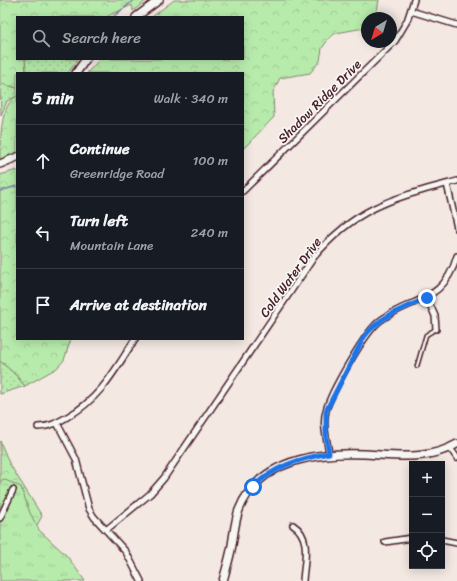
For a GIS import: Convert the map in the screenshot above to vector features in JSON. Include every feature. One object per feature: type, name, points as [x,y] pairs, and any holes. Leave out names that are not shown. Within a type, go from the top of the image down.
[{"type":"street","points":[[137,16],[159,0]]},
{"type":"street","name":"Shadow Ridge Drive","points":[[244,190],[387,50],[402,31],[414,0]]},
{"type":"street","points":[[411,10],[457,25]]},
{"type":"street","points":[[77,72],[85,60]]},
{"type":"street","points":[[0,164],[16,157]]},
{"type":"street","name":"Cold Water Drive","points":[[106,530],[150,494],[164,478],[314,257],[331,239],[360,215],[376,206],[404,195],[457,181]]},
{"type":"street","points":[[447,184],[457,228]]},
{"type":"street","points":[[329,453],[326,436],[326,411],[364,337],[372,327],[388,315],[427,298],[447,279],[457,256]]},
{"type":"street","points":[[427,298],[435,316],[436,329]]},
{"type":"street","points":[[38,427],[46,427],[57,423],[79,411],[92,400],[103,388],[134,340]]},
{"type":"street","points":[[57,423],[76,459],[89,509],[94,517],[130,558],[141,581]]},
{"type":"street","points":[[224,581],[237,517],[246,497],[253,487],[275,469],[303,459],[329,453],[420,456],[450,448],[457,444]]},
{"type":"street","points":[[450,448],[457,458]]},
{"type":"street","points":[[0,518],[13,490]]},
{"type":"street","points":[[293,525],[300,529],[305,539],[303,581]]},
{"type":"street","points":[[385,542],[409,538]]},
{"type":"street","points":[[445,541],[457,543]]},
{"type":"lane","points":[[417,366],[426,335],[436,329]]},
{"type":"green space","points":[[0,0],[147,0],[133,11],[132,5],[108,16],[16,16],[16,60],[25,60],[26,72],[16,72],[16,88],[0,83]]},
{"type":"green space","points":[[174,0],[379,0],[376,12],[361,12],[361,29],[336,33],[330,37],[322,48],[320,61],[310,73],[280,78],[273,92],[274,117],[244,148],[244,72],[88,72],[99,60],[244,60],[244,16],[153,16]]},
{"type":"green space","points":[[25,60],[77,60],[69,72],[26,72]]},
{"type":"green space","points":[[0,83],[16,88],[16,96],[7,101],[1,115]]},
{"type":"green space","points":[[16,97],[16,153],[0,162],[2,124],[7,107],[11,100]]},
{"type":"green space","points":[[16,170],[16,340],[71,340],[64,360],[57,368],[25,386],[15,374],[0,361],[0,175]]},
{"type":"green space","points":[[0,361],[15,374],[25,386],[0,394]]},
{"type":"green space","points":[[0,441],[9,463],[42,516],[35,529],[0,501]]},
{"type":"green space","points":[[3,479],[21,487],[30,513],[39,530],[67,556],[85,581],[0,581],[0,483]]},
{"type":"waterway","points":[[114,16],[134,0]]},
{"type":"waterway","points":[[0,191],[16,186]]},
{"type":"route","points":[[253,487],[275,469],[289,463],[329,453],[326,436],[326,411],[364,337],[372,327],[388,315],[427,298]]}]
